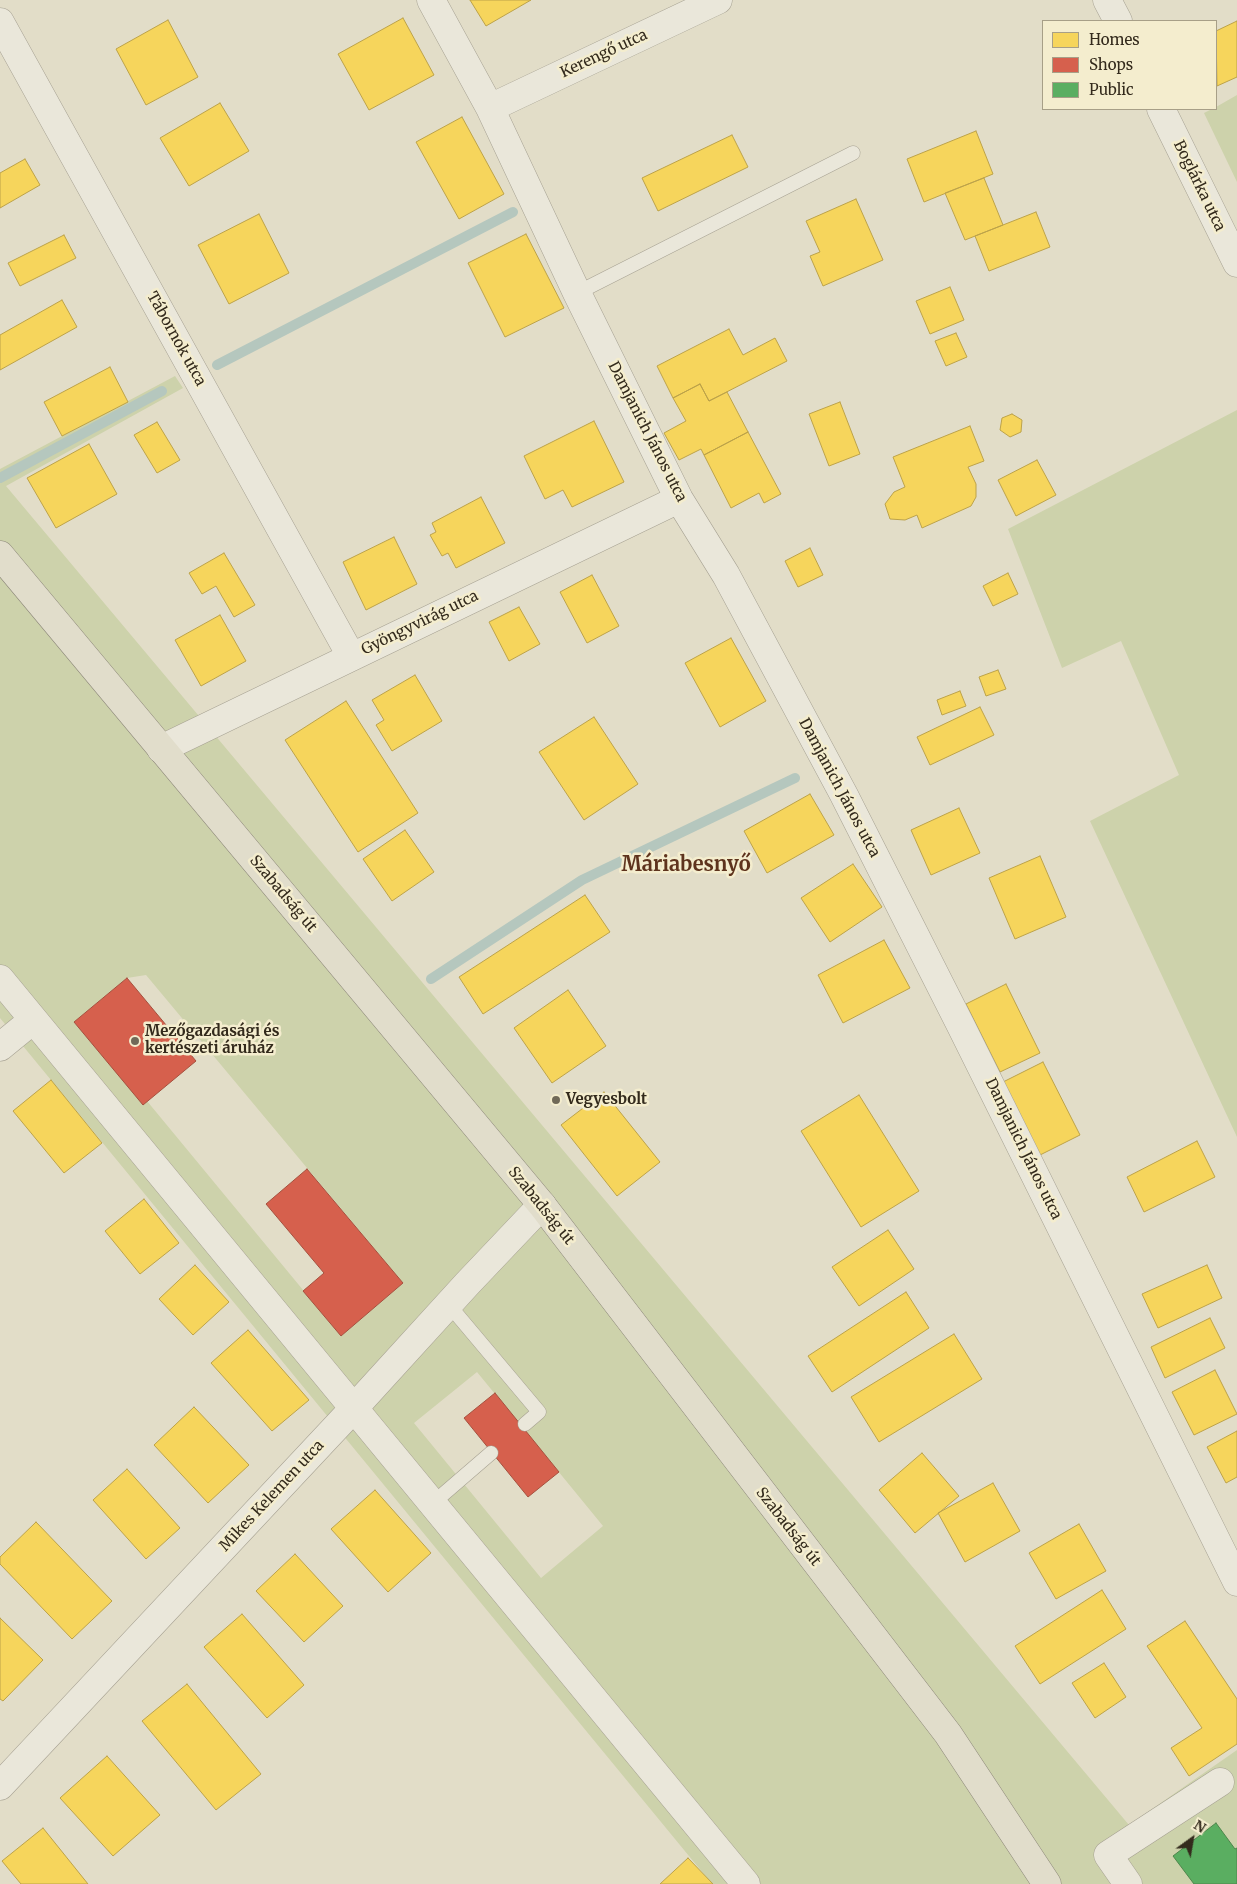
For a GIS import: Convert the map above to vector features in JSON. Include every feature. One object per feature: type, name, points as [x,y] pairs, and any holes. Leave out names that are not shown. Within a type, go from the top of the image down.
[{"type":"main road","name":"Szabadság út","points":[[0,555],[542,1205],[948,1734],[1047,1884]]},
{"type":"street","name":"Damjanich János utca","points":[[431,0],[490,108],[577,293],[679,498],[726,575],[844,795],[962,1026],[1237,1582]]},
{"type":"street","name":"Kerengő utca","points":[[490,108],[718,0]]},
{"type":"street","points":[[1107,0],[1117,20]]},
{"type":"street","name":"Tábornok utca","points":[[0,22],[351,656]]},
{"type":"street","name":"Boglárka utca","points":[[1161,110],[1237,263]]},
{"type":"street","name":"Gyöngyvirág utca","points":[[161,748],[679,498]]},
{"type":"street","points":[[0,979],[746,1884]]},
{"type":"street","points":[[0,1048],[33,1020]]},
{"type":"street","name":"Mikes Kelemen utca","points":[[0,1786],[542,1205]]},
{"type":"street","points":[[1128,1884],[1108,1855],[1220,1782]]},
{"type":"lane","points":[[577,293],[853,153]]},
{"type":"lane","points":[[448,1305],[539,1412],[525,1424]]},
{"type":"lane","points":[[432,1503],[491,1453]]},
{"type":"green space","points":[[1237,95],[1237,182],[1204,113],[1210,110],[1217,110],[1217,106]]},
{"type":"green space","points":[[175,376],[183,388],[6,486],[1129,1825],[1237,1750],[1237,1884],[712,1884],[0,1018],[0,469]],"holes":[[[146,975],[403,1283],[341,1336],[147,1101],[74,1022],[127,978]],[[477,1372],[603,1526],[541,1578],[414,1423]]]},
{"type":"green space","points":[[1237,410],[1237,1137],[1090,821],[1179,775],[1121,641],[1062,668],[1008,529]]},
{"type":"building: Homes","points":[[470,0],[531,0],[486,26]]},
{"type":"building: Homes","points":[[403,18],[434,75],[369,110],[338,54]]},
{"type":"building: Homes","points":[[168,20],[198,77],[146,105],[116,49]]},
{"type":"building: Homes","points":[[1237,21],[1237,77],[1217,86],[1217,31]]},
{"type":"building: Homes","points":[[220,103],[249,151],[189,186],[160,138]]},
{"type":"building: Homes","points":[[462,117],[504,194],[459,219],[416,142]]},
{"type":"building: Homes","points":[[976,131],[993,174],[924,202],[907,159]]},
{"type":"building: Homes","points":[[732,135],[748,167],[658,211],[642,178]]},
{"type":"building: Homes","points":[[25,159],[40,185],[0,208],[0,173]]},
{"type":"building: Homes","points":[[984,178],[1003,225],[965,240],[945,193]]},
{"type":"building: Homes","points":[[856,199],[883,260],[823,286],[810,256],[820,252],[806,221]]},
{"type":"building: Homes","points":[[1036,212],[1050,247],[989,271],[975,236]]},
{"type":"building: Homes","points":[[259,214],[289,273],[229,304],[198,245]]},
{"type":"building: Homes","points":[[526,234],[564,308],[505,337],[468,263]]},
{"type":"building: Homes","points":[[64,235],[76,258],[20,286],[8,263]]},
{"type":"building: Homes","points":[[950,287],[964,320],[930,334],[916,301]]},
{"type":"building: Homes","points":[[62,300],[77,327],[0,370],[0,335]]},
{"type":"building: Homes","points":[[729,329],[743,355],[775,338],[787,361],[709,401],[700,384],[673,398],[657,366]]},
{"type":"building: Homes","points":[[956,333],[967,357],[946,366],[935,341]]},
{"type":"building: Homes","points":[[110,367],[128,402],[62,436],[44,402]]},
{"type":"building: Homes","points":[[700,384],[709,401],[727,392],[748,432],[704,455],[701,449],[679,460],[664,433],[686,421],[673,398]]},
{"type":"building: Homes","points":[[840,402],[860,454],[829,466],[809,414]]},
{"type":"building: Homes","points":[[1012,414],[1022,420],[1021,432],[1010,437],[1000,430],[1002,418]]},
{"type":"building: Homes","points":[[594,421],[624,482],[572,507],[563,490],[545,499],[524,456]]},
{"type":"building: Homes","points":[[157,422],[180,460],[157,473],[134,435]]},
{"type":"building: Homes","points":[[970,426],[984,461],[968,467],[976,484],[976,497],[971,506],[922,528],[917,515],[905,520],[890,519],[885,504],[894,492],[905,487],[893,457]]},
{"type":"building: Homes","points":[[748,432],[781,494],[764,503],[759,493],[731,508],[704,455]]},
{"type":"building: Homes","points":[[89,444],[117,494],[56,528],[27,478]]},
{"type":"building: Homes","points":[[1037,460],[1056,495],[1016,516],[998,480]]},
{"type":"building: Homes","points":[[481,497],[505,543],[456,568],[448,553],[442,556],[430,535],[436,532],[432,523]]},
{"type":"building: Homes","points":[[394,537],[417,584],[366,610],[343,562]]},
{"type":"building: Homes","points":[[810,548],[823,575],[798,587],[785,561]]},
{"type":"building: Homes","points":[[224,553],[255,605],[234,617],[216,586],[202,594],[189,573]]},
{"type":"building: Homes","points":[[1008,573],[1018,594],[993,606],[983,586]]},
{"type":"building: Homes","points":[[592,575],[619,626],[587,643],[560,592]]},
{"type":"building: Homes","points":[[519,607],[540,644],[509,661],[489,622]]},
{"type":"building: Homes","points":[[220,615],[246,661],[201,686],[175,640]]},
{"type":"building: Homes","points":[[731,638],[766,701],[720,727],[685,663]]},
{"type":"building: Homes","points":[[998,670],[1006,689],[986,696],[979,677]]},
{"type":"building: Homes","points":[[415,675],[442,721],[392,751],[376,725],[384,720],[372,700]]},
{"type":"building: Homes","points":[[960,691],[966,706],[942,715],[937,700]]},
{"type":"building: Homes","points":[[346,701],[418,813],[358,852],[285,740]]},
{"type":"building: Homes","points":[[980,707],[994,735],[930,765],[917,737]]},
{"type":"building: Homes","points":[[594,717],[638,784],[584,820],[539,752]]},
{"type":"building: Homes","points":[[810,794],[834,835],[767,873],[744,831]]},
{"type":"building: Homes","points":[[959,808],[980,853],[931,875],[911,830]]},
{"type":"building: Homes","points":[[405,830],[434,872],[392,901],[363,859]]},
{"type":"building: Homes","points":[[1040,856],[1066,917],[1015,939],[989,878]]},
{"type":"building: Homes","points":[[853,864],[882,907],[830,942],[801,898]]},
{"type":"building: Homes","points":[[585,895],[610,932],[483,1014],[459,977]]},
{"type":"building: Homes","points":[[884,940],[910,988],[843,1023],[818,975]]},
{"type":"building: Homes","points":[[1006,984],[1040,1053],[1000,1072],[966,1004]]},
{"type":"building: Homes","points":[[568,990],[606,1046],[552,1083],[514,1028]]},
{"type":"building: Homes","points":[[1043,1062],[1080,1135],[1040,1155],[1003,1082]]},
{"type":"building: Homes","points":[[51,1080],[102,1143],[64,1173],[13,1111]]},
{"type":"building: Homes","points":[[604,1092],[660,1162],[617,1196],[561,1125]]},
{"type":"building: Homes","points":[[859,1095],[919,1191],[861,1227],[801,1131]]},
{"type":"building: Homes","points":[[1197,1141],[1215,1177],[1144,1212],[1127,1177]]},
{"type":"building: Homes","points":[[144,1199],[179,1243],[140,1274],[105,1231]]},
{"type":"building: Homes","points":[[888,1230],[914,1269],[859,1306],[832,1267]]},
{"type":"building: Homes","points":[[195,1265],[229,1302],[193,1335],[159,1299]]},
{"type":"building: Homes","points":[[1207,1265],[1222,1298],[1158,1328],[1142,1294]]},
{"type":"building: Homes","points":[[906,1292],[929,1328],[832,1392],[808,1356]]},
{"type":"building: Homes","points":[[1210,1318],[1225,1348],[1165,1378],[1151,1347]]},
{"type":"building: Homes","points":[[248,1330],[309,1400],[272,1431],[211,1363]]},
{"type":"building: Homes","points":[[954,1334],[982,1379],[879,1442],[851,1397]]},
{"type":"building: Homes","points":[[1215,1370],[1237,1414],[1194,1435],[1172,1392]]},
{"type":"building: Homes","points":[[194,1407],[249,1465],[208,1503],[154,1445]]},
{"type":"building: Homes","points":[[1237,1431],[1237,1477],[1226,1483],[1207,1447]]},
{"type":"building: Homes","points":[[922,1453],[959,1496],[915,1533],[879,1490]]},
{"type":"building: Homes","points":[[127,1469],[180,1528],[146,1559],[93,1500]]},
{"type":"building: Homes","points":[[993,1483],[1020,1531],[965,1562],[938,1513]]},
{"type":"building: Homes","points":[[375,1490],[431,1553],[388,1592],[331,1529]]},
{"type":"building: Homes","points":[[36,1522],[112,1601],[72,1639],[0,1564],[0,1557]]},
{"type":"building: Homes","points":[[1079,1524],[1106,1571],[1056,1599],[1029,1553]]},
{"type":"building: Homes","points":[[295,1554],[343,1606],[304,1642],[256,1591]]},
{"type":"building: Homes","points":[[1102,1590],[1126,1629],[1040,1684],[1015,1646]]},
{"type":"building: Homes","points":[[242,1614],[304,1685],[267,1718],[204,1647]]},
{"type":"building: Homes","points":[[0,1618],[43,1660],[3,1701],[0,1699]]},
{"type":"building: Homes","points":[[1185,1621],[1237,1699],[1237,1744],[1189,1776],[1171,1748],[1202,1728],[1147,1646]]},
{"type":"building: Homes","points":[[1104,1663],[1126,1697],[1095,1718],[1072,1683]]},
{"type":"building: Homes","points":[[187,1684],[261,1774],[216,1810],[142,1721]]},
{"type":"building: Homes","points":[[107,1756],[160,1815],[113,1856],[60,1798]]},
{"type":"building: Homes","points":[[43,1828],[88,1884],[21,1884],[2,1861]]},
{"type":"building: Homes","points":[[688,1858],[713,1884],[660,1884]]},
{"type":"building: Shops","name":"Mezőgazdasági és kertészeti áruház","points":[[127,978],[196,1061],[143,1105],[74,1022]]},
{"type":"building: Shops","points":[[307,1169],[403,1283],[341,1336],[303,1291],[324,1273],[266,1204]]},
{"type":"building: Shops","points":[[495,1393],[559,1472],[528,1497],[464,1418]]},
{"type":"building: Public","points":[[1216,1823],[1235,1849],[1237,1848],[1237,1884],[1194,1884],[1173,1856]]},
{"type":"waterway","points":[[217,365],[513,212]]},
{"type":"waterway","points":[[0,478],[162,391]]},
{"type":"waterway","points":[[431,979],[582,880],[795,778]]},
{"type":"place","name":"Mezőgazdasági és kertészeti áruház","points":[[135,1041]]},
{"type":"place","name":"Vegyesbolt","points":[[556,1100]]},
{"type":"district","name":"Máriabesnyő","points":[[686,865]]}]
